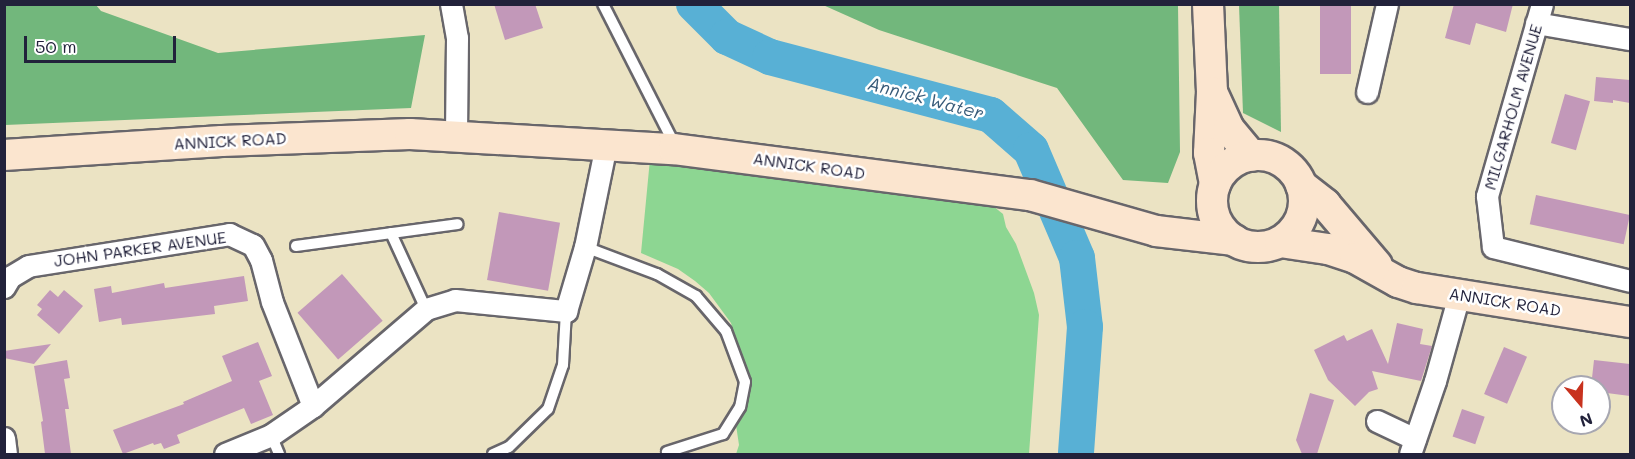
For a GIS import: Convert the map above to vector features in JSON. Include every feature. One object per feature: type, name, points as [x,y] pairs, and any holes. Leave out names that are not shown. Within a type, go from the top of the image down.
[{"type":"main road","points":[[1156,231],[1196,210],[1214,190],[1228,167],[1252,156],[1267,156],[1282,162],[1293,171],[1301,185],[1304,197],[1303,212],[1295,229],[1280,242],[1252,247],[1234,240],[1220,227],[1213,212],[1214,190],[1209,153],[1212,92],[1208,4]]},
{"type":"main road","points":[[1212,92],[1229,129],[1252,156]]},
{"type":"main road","name":"ANNICK ROAD","points":[[4,155],[222,141],[410,134],[606,145],[678,150],[1030,195],[1156,231],[1234,240]]},
{"type":"main road","name":"ANNICK ROAD","points":[[1301,185],[1325,204],[1383,272]]},
{"type":"main road","name":"ANNICK ROAD","points":[[1280,242],[1328,249],[1355,258],[1398,282],[1417,288],[1630,321]]},
{"type":"street","points":[[451,4],[457,38],[456,135]]},
{"type":"street","points":[[1367,92],[1387,4]]},
{"type":"street","points":[[1539,14],[1630,39]]},
{"type":"street","name":"MILGARHOLM AVENUE","points":[[1539,14],[1487,196],[1493,247],[1630,281]]},
{"type":"street","points":[[225,454],[275,445],[313,406],[426,309],[454,300],[566,311],[585,247],[606,145]]},
{"type":"street","name":"JOHN PARKER AVENUE","points":[[4,286],[10,277],[28,266],[229,234],[252,245],[261,260],[272,302],[313,406]]},
{"type":"street","points":[[1377,421],[1412,447],[1435,381],[1459,295]]},
{"type":"street","points":[[4,438],[6,454]]},
{"type":"lane","points":[[603,4],[678,150]]},
{"type":"lane","points":[[297,246],[458,224]]},
{"type":"lane","points":[[391,233],[426,309]]},
{"type":"lane","points":[[585,247],[657,274],[696,296],[726,331],[745,382],[740,407],[723,434],[667,452]]},
{"type":"lane","points":[[493,454],[509,447],[548,409],[563,365],[566,311]]},
{"type":"green space","points":[[4,5],[96,5],[101,11],[218,53],[425,35],[411,108],[5,125]]},
{"type":"green space","points":[[823,5],[1178,5],[1180,152],[1168,183],[1123,180],[1057,88],[879,30]]},
{"type":"green space","points":[[1239,5],[1279,5],[1281,132],[1243,113]]},
{"type":"green space","points":[[650,159],[856,183],[993,206],[1003,214],[1006,227],[1016,244],[1034,293],[1039,315],[1029,454],[736,454],[739,445],[736,425],[742,399],[744,372],[731,323],[709,293],[695,281],[678,269],[641,253]]},
{"type":"building","points":[[494,4],[535,4],[543,28],[505,40]]},
{"type":"building","points":[[1320,4],[1351,4],[1351,74],[1320,74]]},
{"type":"building","points":[[1454,4],[1513,4],[1506,32],[1476,23],[1470,45],[1445,38]]},
{"type":"building","points":[[1596,77],[1630,80],[1630,103],[1613,100],[1613,103],[1594,101]]},
{"type":"building","points":[[1565,94],[1590,101],[1576,150],[1551,143]]},
{"type":"building","points":[[1536,195],[1630,215],[1624,244],[1530,224]]},
{"type":"building","points":[[499,212],[560,223],[548,291],[487,280]]},
{"type":"building","points":[[342,274],[383,321],[338,359],[297,313]]},
{"type":"building","points":[[244,276],[248,301],[214,306],[215,314],[122,325],[121,318],[99,322],[94,289],[111,286],[112,293],[164,283],[165,288]]},
{"type":"building","points":[[50,290],[58,297],[64,290],[83,306],[59,334],[37,315],[42,309],[37,305]]},
{"type":"building","points":[[1397,323],[1423,329],[1420,344],[1432,346],[1421,381],[1372,371],[1378,389],[1369,392],[1355,406],[1328,380],[1314,350],[1344,335],[1347,341],[1372,329],[1388,364]]},
{"type":"building","points":[[258,342],[272,376],[259,381],[273,415],[251,424],[244,408],[177,435],[180,443],[164,449],[161,443],[154,445],[153,443],[123,454],[113,430],[184,404],[183,402],[232,381],[222,356]]},
{"type":"building","points":[[51,344],[34,364],[4,358],[4,351]]},
{"type":"building","points":[[1504,347],[1527,357],[1507,404],[1484,394]]},
{"type":"building","points":[[67,360],[70,378],[64,379],[69,409],[65,409],[71,454],[45,454],[41,422],[43,421],[34,366]]},
{"type":"building","points":[[1594,360],[1630,364],[1630,396],[1611,394],[1611,375],[1592,375]]},
{"type":"building","points":[[1310,393],[1334,400],[1317,454],[1302,454],[1296,440]]},
{"type":"building","points":[[1462,409],[1485,417],[1475,444],[1453,436]]},
{"type":"waterway","name":"Annick Water","points":[[694,4],[727,37],[770,57],[991,115],[1031,150],[1077,258],[1085,327],[1076,454]]}]
